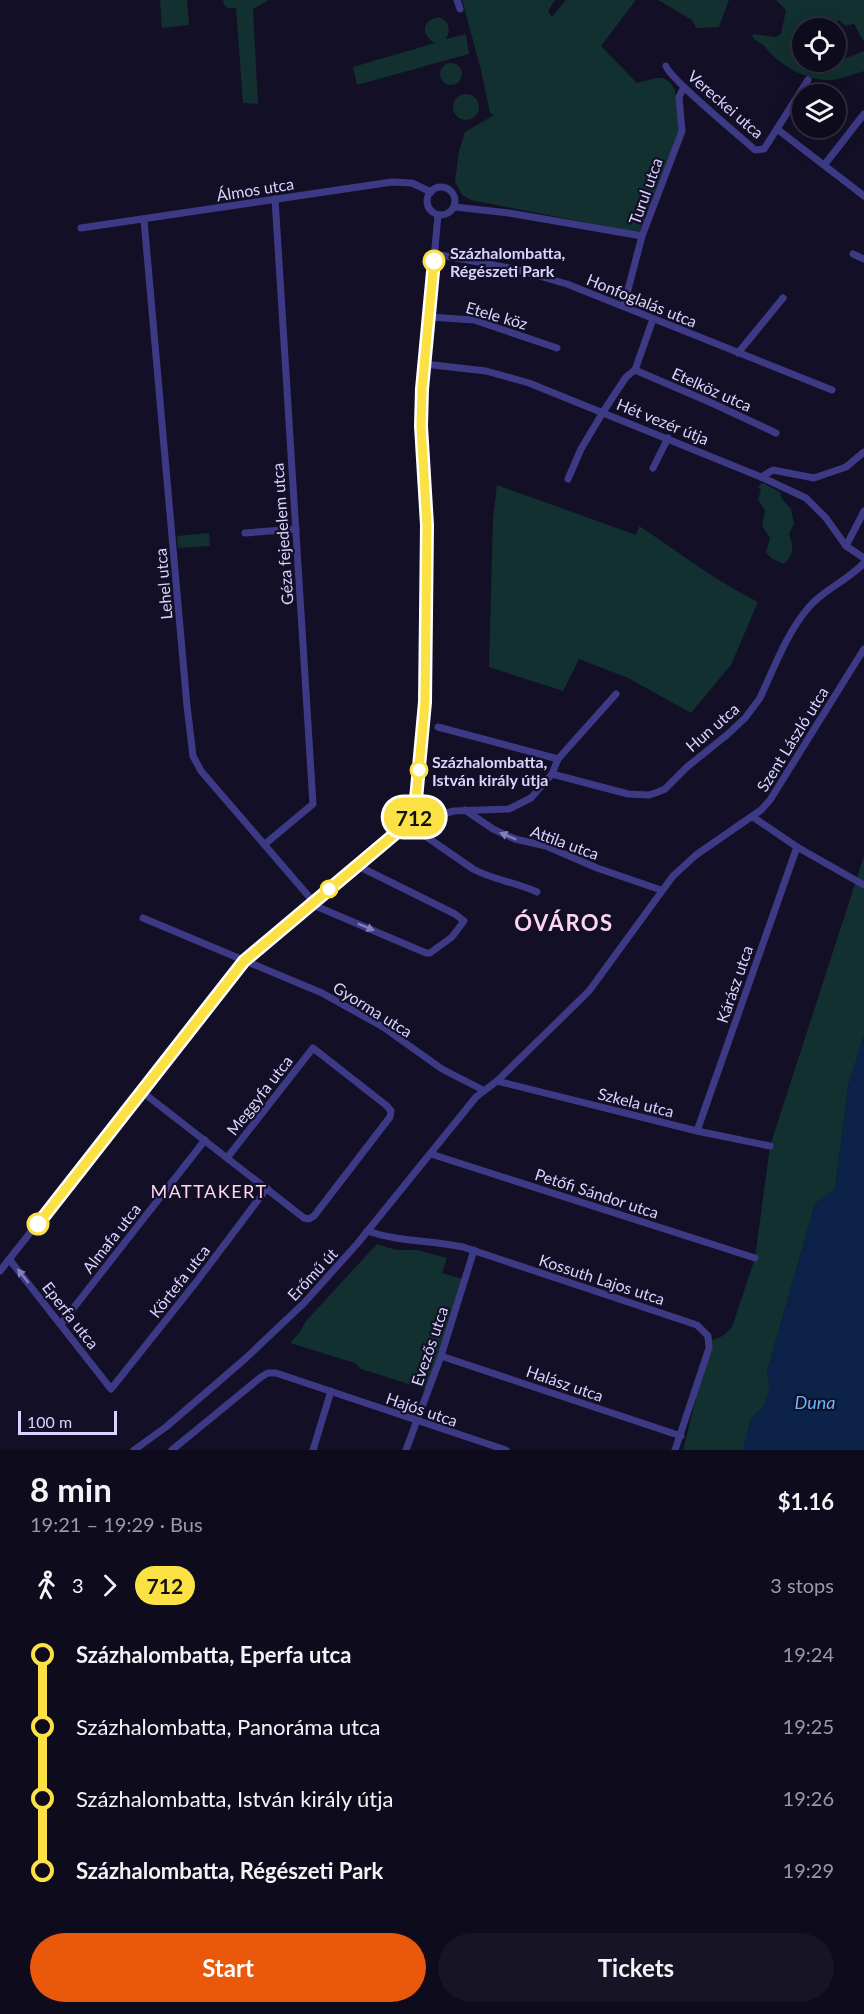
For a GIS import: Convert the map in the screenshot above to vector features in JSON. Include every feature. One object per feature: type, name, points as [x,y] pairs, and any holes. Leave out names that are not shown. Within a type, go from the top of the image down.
[{"type":"street","points":[[457,0],[460,9]]},
{"type":"street","name":"Vereckei utca","points":[[666,66],[668,72],[755,150],[764,149],[808,80]]},
{"type":"street","name":"Turul utca","points":[[624,305],[642,236],[682,131],[679,97],[684,87]]},
{"type":"street","points":[[825,164],[864,114]]},
{"type":"street","points":[[777,129],[863,194]]},
{"type":"street","name":"Álmos utca","points":[[81,228],[392,182],[412,183],[431,192]]},
{"type":"street","points":[[438,187],[447,188],[454,194],[455,207],[450,213],[434,214],[428,207],[427,198],[438,187]]},
{"type":"street","name":"Géza fejedelem utca","points":[[265,844],[313,804],[275,199]]},
{"type":"street","points":[[455,207],[509,213],[642,236]]},
{"type":"street","points":[[438,215],[424,364],[421,426],[427,534],[425,702],[414,821],[421,833],[473,869],[523,885],[537,892]]},
{"type":"street","name":"Lehel utca","points":[[144,220],[192,749],[196,764],[201,771],[314,902]]},
{"type":"street","name":"Honfoglalás utca","points":[[435,254],[542,276],[624,305],[653,319],[832,390]]},
{"type":"street","points":[[853,254],[864,259]]},
{"type":"street","points":[[738,353],[783,298]]},
{"type":"street","name":"Etele köz","points":[[429,317],[474,320],[557,348]]},
{"type":"street","points":[[568,479],[581,449],[603,411],[626,377],[635,370],[653,319]]},
{"type":"street","name":"Hét vezér útja","points":[[424,364],[468,368],[503,375],[603,411],[761,477],[795,492],[810,502],[826,518],[846,546],[864,558]]},
{"type":"street","name":"Etelköz utca","points":[[635,370],[776,434]]},
{"type":"street","points":[[652,468],[668,438]]},
{"type":"street","points":[[761,477],[773,470],[814,478],[846,467],[864,452]]},
{"type":"street","points":[[846,546],[864,511]]},
{"type":"street","points":[[245,533],[296,529]]},
{"type":"street","name":"Hun utca","points":[[552,774],[628,794],[649,795],[665,789],[687,767],[728,734],[753,708],[808,607],[819,596],[854,573],[864,563]]},
{"type":"street","name":"Szent László utca","points":[[483,1090],[497,1081],[589,991],[661,890],[684,864],[753,817],[770,800],[864,649]]},
{"type":"street","points":[[0,1271],[244,961],[402,828],[414,821],[454,811],[500,810],[518,806],[531,798],[552,774],[558,759],[616,694]]},
{"type":"street","points":[[438,727],[558,759]]},
{"type":"street","name":"Attila utca","points":[[465,810],[493,829],[515,839],[546,846],[597,868],[661,890]]},
{"type":"street","points":[[753,817],[797,847],[864,885]]},
{"type":"street","name":"Kárász utca","points":[[697,1131],[797,847]]},
{"type":"street","points":[[314,902],[322,909],[426,953],[430,953],[452,937],[464,921],[455,914],[358,866]]},
{"type":"street","name":"Gyorma utca","points":[[143,918],[297,981],[351,1008],[383,1027],[442,1069],[483,1090]]},
{"type":"street","name":"Meggyfa utca","points":[[227,1158],[313,1048],[391,1111],[390,1117],[314,1216],[309,1219],[304,1218],[267,1188]]},
{"type":"street","name":"Szkela utca","points":[[497,1081],[697,1131],[770,1146]]},
{"type":"street","points":[[141,1090],[267,1188]]},
{"type":"street","name":"Erőmű út","points":[[134,1450],[165,1427],[278,1330],[327,1278],[483,1090]]},
{"type":"street","name":"Almafa utca","points":[[61,1324],[205,1140]]},
{"type":"street","name":"Petőfi Sándor utca","points":[[431,1154],[755,1258]]},
{"type":"street","name":"Körtefa utca","points":[[111,1389],[267,1188]]},
{"type":"street","name":"Kossuth Lajos utca","points":[[367,1231],[393,1239],[447,1243],[474,1250],[690,1323],[705,1331],[709,1348],[675,1450]]},
{"type":"street","name":"Evezős utca","points":[[406,1450],[441,1356],[474,1250]]},
{"type":"street","name":"Eperfa utca","points":[[9,1259],[111,1389]]},
{"type":"street","name":"Halász utca","points":[[441,1356],[681,1436]]},
{"type":"street","name":"Hajós utca","points":[[172,1450],[268,1374],[276,1373],[416,1422],[506,1450]]},
{"type":"street","points":[[313,1450],[331,1391]]},
{"type":"green space","points":[[160,0],[187,0],[189,25],[162,28]]},
{"type":"green space","points":[[223,0],[269,0],[253,9],[258,104],[243,103],[236,8],[228,8],[224,5]]},
{"type":"green space","points":[[462,0],[555,0],[548,11],[552,17],[566,0],[636,0],[601,46],[637,83],[656,78],[663,78],[670,82],[675,90],[680,127],[639,233],[471,200],[462,195],[455,182],[459,151],[465,132],[494,115],[490,113]]},
{"type":"green space","points":[[658,0],[729,0],[719,27],[696,28],[692,20]]},
{"type":"green space","points":[[776,0],[864,0],[864,42],[854,24],[846,26],[846,18],[792,18],[792,69],[778,60],[752,36],[754,34],[775,37],[781,34],[786,10]]},
{"type":"green space","points":[[439,17],[449,26],[446,39],[466,34],[469,54],[357,85],[353,67],[435,43],[427,36],[425,28],[429,21]]},
{"type":"green space","points":[[864,51],[864,71],[827,80],[798,72],[846,72],[846,58]]},
{"type":"green space","points":[[451,63],[459,66],[462,74],[459,82],[451,85],[443,82],[440,74],[443,66]]},
{"type":"green space","points":[[466,94],[475,98],[479,107],[475,116],[466,120],[457,116],[453,107],[457,98]]},
{"type":"green space","points":[[763,483],[780,492],[782,499],[791,509],[794,524],[789,534],[792,550],[784,564],[771,558],[766,552],[770,538],[762,526],[765,511],[758,499],[761,490],[758,486]]},
{"type":"green space","points":[[497,485],[636,535],[639,526],[712,575],[758,602],[731,665],[691,713],[628,678],[579,659],[563,691],[489,667],[493,519]]},
{"type":"green space","points":[[209,533],[210,546],[178,548],[177,536]]},
{"type":"green space","points":[[864,856],[864,1035],[848,1087],[835,1189],[815,1204],[767,1372],[770,1387],[764,1407],[751,1418],[743,1450],[683,1450],[709,1341],[723,1336],[732,1327],[755,1258],[770,1146]]},
{"type":"green space","points":[[377,1244],[396,1250],[417,1250],[447,1258],[442,1273],[466,1280],[428,1390],[361,1369],[355,1363],[290,1343],[306,1321]]},
{"type":"water","name":"Duna","points":[[864,1035],[864,1450],[743,1450],[751,1418],[764,1407],[770,1387],[767,1372],[815,1204],[835,1189],[848,1087]]},
{"type":"bus line","name":"712","points":[[38,1224],[244,961],[402,828],[414,821],[425,702],[427,525],[421,426],[422,389],[434,261]]},
{"type":"place","name":"Százhalombatta, Régészeti Park","points":[[434,261]]},
{"type":"place","name":"Százhalombatta, István király útja","points":[[419,770]]},
{"type":"district","name":"ÓVÁROS","points":[[564,922]]},
{"type":"district","name":"MATTAKERT","points":[[209,1191]]}]
